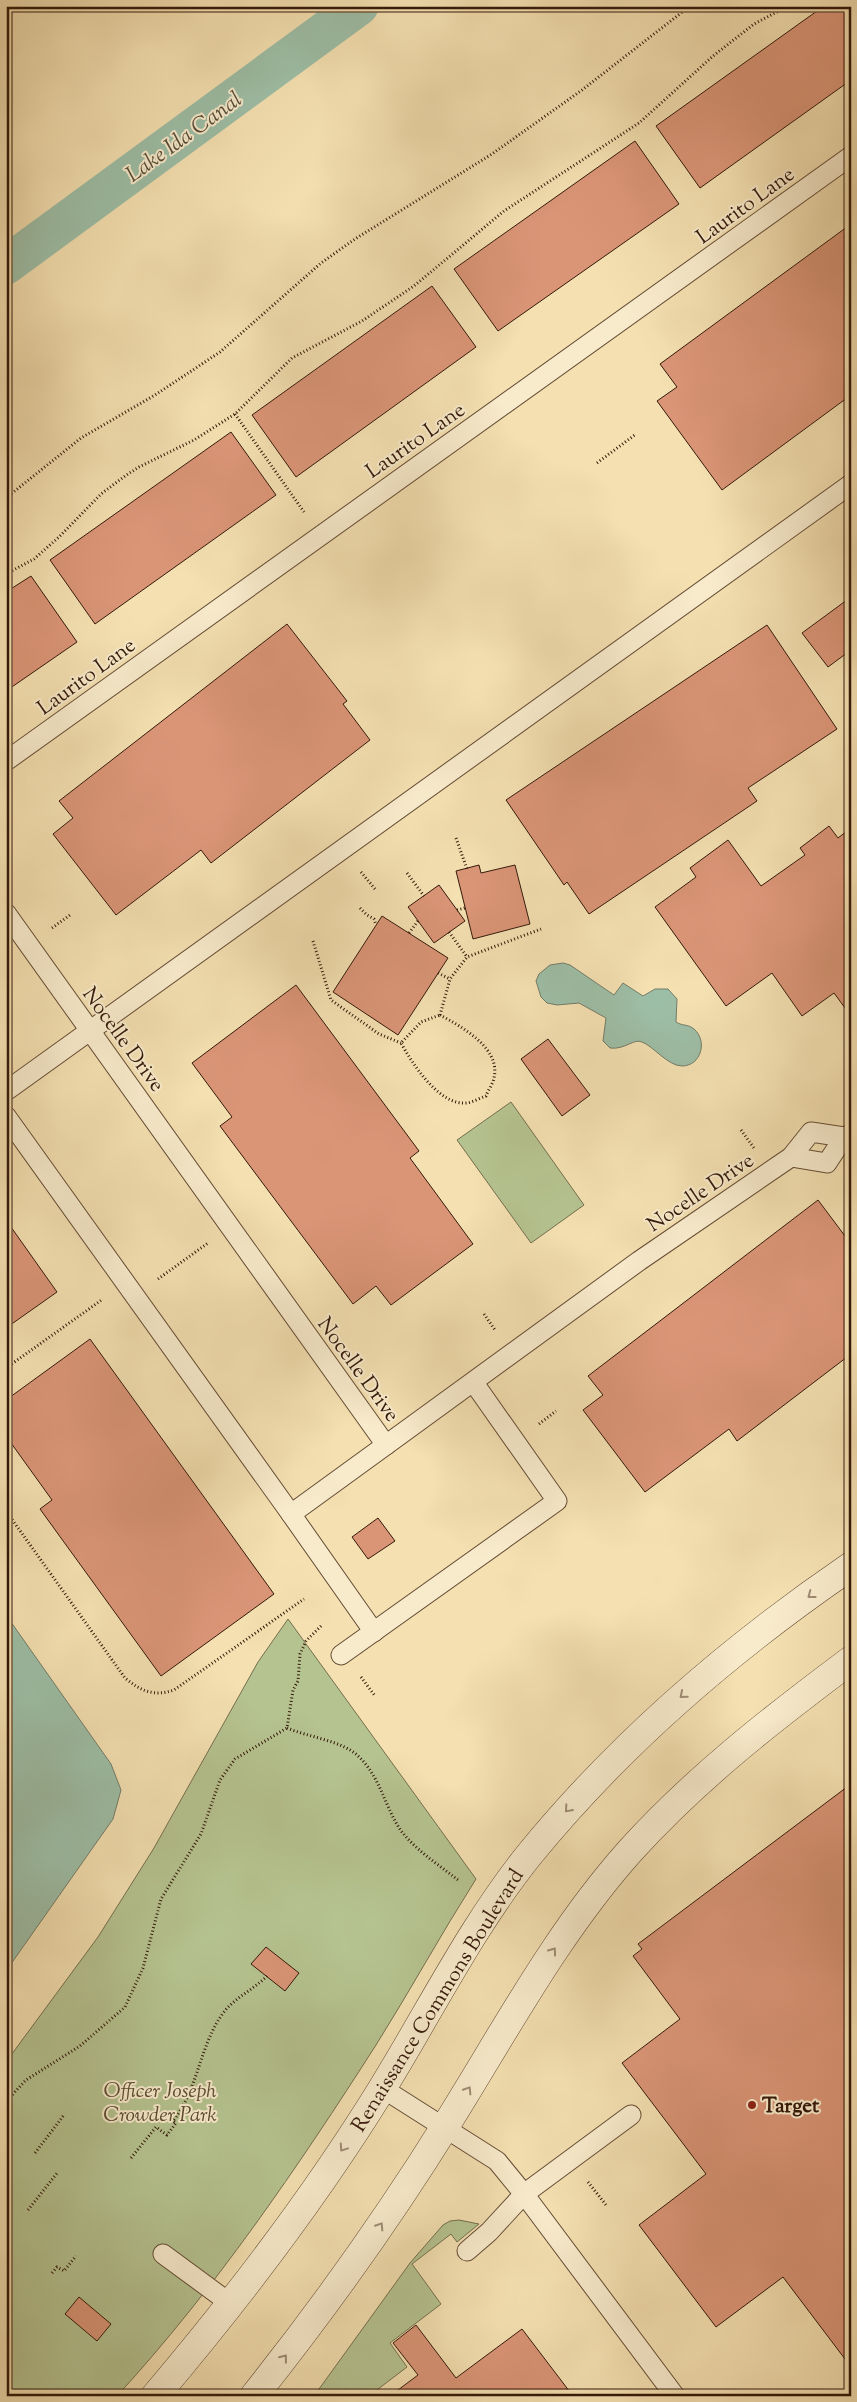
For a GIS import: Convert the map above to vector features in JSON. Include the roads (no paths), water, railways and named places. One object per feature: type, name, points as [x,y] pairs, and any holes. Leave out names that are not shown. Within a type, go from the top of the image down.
[{"type":"street","name":"Renaissance Commons Boulevard","points":[[155,2396],[231,2304],[308,2199],[382,2088],[488,1911],[528,1856],[620,1753],[668,1708],[721,1663],[851,1566]]},
{"type":"street","points":[[254,2396],[366,2248],[444,2128],[546,1960],[586,1905],[629,1853],[676,1802],[725,1756],[851,1660]]},
{"type":"lane","name":"Laurito Lane","points":[[6,761],[851,156]]},
{"type":"lane","points":[[6,1091],[851,484]]},
{"type":"lane","name":"Nocelle Drive","points":[[6,913],[386,1445],[639,1261],[791,1157],[812,1132],[848,1136]]},
{"type":"lane","points":[[6,1116],[374,1632]]},
{"type":"lane","name":"Nocelle Drive","points":[[791,1157],[827,1163],[848,1136]]},
{"type":"lane","points":[[341,1655],[557,1501],[474,1382]]},
{"type":"lane","points":[[291,1514],[386,1445]]},
{"type":"lane","points":[[382,2088],[496,2162],[524,2194],[675,2396]]},
{"type":"lane","points":[[467,2251],[489,2232],[524,2194],[631,2116]]},
{"type":"lane","points":[[163,2254],[231,2304]]},
{"type":"waterway","name":"Lake Ida Canal","points":[[6,265],[359,6]]},
{"type":"place","name":"Target","points":[[752,2105]]},
{"type":"park label","name":"Officer Joseph Crowder Park","points":[[160,2102]]}]
